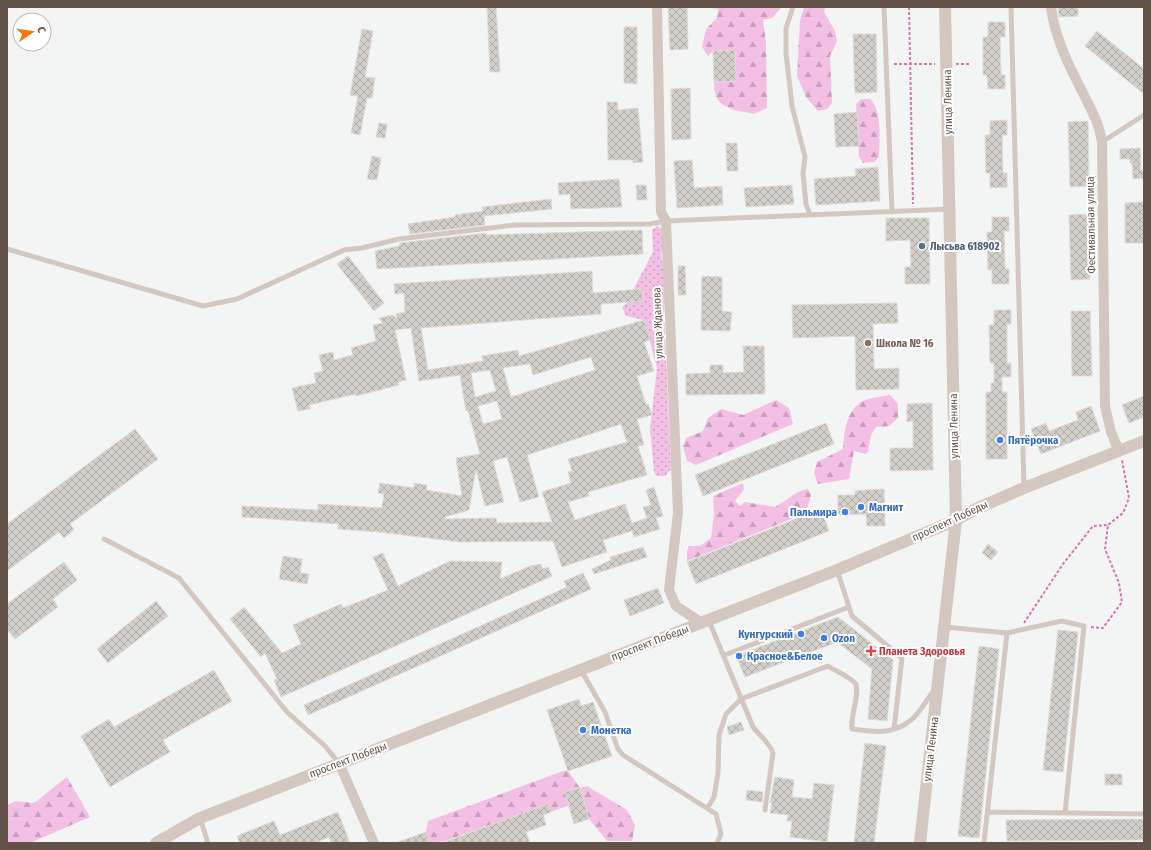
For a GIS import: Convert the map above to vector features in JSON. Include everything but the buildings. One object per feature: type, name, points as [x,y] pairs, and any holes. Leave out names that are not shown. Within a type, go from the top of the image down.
[{"type":"street","name":"улица Жданова","points":[[657,7],[661,212],[666,221],[678,513],[669,590],[676,606],[705,621]]},
{"type":"street","name":"улица Ленина","points":[[920,843],[956,520],[945,7]]},
{"type":"street","name":"Фестивальная улица","points":[[1051,7],[1053,24],[1060,46],[1099,123],[1102,142],[1105,406],[1111,432],[1119,451]]},
{"type":"street","name":"проспект Победы","points":[[156,843],[200,818],[837,570],[956,520],[978,508],[1024,488],[1144,441]]},
{"type":"street","points":[[339,763],[374,843]]},
{"type":"lane","points":[[793,7],[786,28],[786,53],[792,106],[805,158],[803,174],[806,204],[810,215]]},
{"type":"lane","points":[[884,7],[892,212]]},
{"type":"lane","points":[[1011,7],[1024,488]]},
{"type":"lane","points":[[1102,142],[1144,115]]},
{"type":"lane","points":[[7,249],[202,306],[237,299],[344,250],[362,248],[399,239],[514,225],[650,224],[666,221],[950,209]]},
{"type":"lane","points":[[104,539],[179,578],[287,712],[325,746],[339,763]]},
{"type":"lane","points":[[837,570],[852,616],[902,658],[894,729]]},
{"type":"lane","points":[[725,655],[849,607]]},
{"type":"lane","points":[[705,621],[725,655],[753,727],[761,738],[771,746],[773,754],[765,810]]},
{"type":"lane","points":[[945,627],[1007,633],[1062,621],[1084,626],[1065,813]]},
{"type":"lane","points":[[984,843],[1007,633]]},
{"type":"lane","points":[[708,807],[714,797],[718,773],[719,735],[726,714],[741,699],[828,666],[855,683],[858,688],[851,722],[852,729],[879,733],[894,729],[911,720],[926,700],[938,688]]},
{"type":"lane","points":[[580,670],[605,712],[618,749],[623,755],[708,807],[716,814],[721,834],[718,843]]},
{"type":"lane","points":[[988,812],[1144,814]]},
{"type":"lane","points":[[200,818],[208,843]]},
{"type":"path","points":[[909,7],[913,211]]},
{"type":"path","points":[[886,64],[971,64]]},
{"type":"path","points":[[1019,630],[1063,564],[1093,526],[1108,525],[1123,513],[1129,498],[1124,466],[1119,451]]},
{"type":"path","points":[[1084,626],[1103,628],[1122,602],[1119,583],[1104,549],[1108,525]]},
{"type":"green space","points":[[705,7],[782,7],[772,18],[763,20],[766,43],[767,108],[754,114],[731,109],[720,103],[715,91],[714,82],[736,81],[735,50],[713,51],[708,56],[702,47],[706,29],[717,18],[718,9]]},
{"type":"green space","points":[[804,7],[825,7],[824,12],[835,31],[837,41],[830,56],[832,103],[827,109],[818,111],[806,97],[797,76],[800,21]]},
{"type":"green space","points":[[861,99],[870,99],[874,104],[879,118],[879,157],[874,162],[863,163],[859,157],[856,104]]},
{"type":"green space","points":[[657,226],[662,229],[665,247],[661,254],[665,277],[664,312],[671,469],[665,476],[656,476],[654,471],[650,429],[657,368],[644,320],[626,316],[622,307],[628,302],[643,301],[642,289],[633,290],[653,252],[652,230]]},
{"type":"green space","points":[[890,395],[898,404],[898,418],[889,426],[876,427],[871,435],[868,452],[865,454],[854,451],[849,479],[818,484],[814,473],[817,462],[843,449],[844,434],[848,420],[855,407],[868,399]]},
{"type":"green space","points":[[776,400],[789,408],[793,424],[696,465],[687,461],[683,446],[686,438],[703,431],[708,418],[721,409],[743,415]]},
{"type":"green space","points":[[743,483],[744,489],[735,501],[740,506],[745,502],[775,507],[798,492],[808,489],[811,495],[806,513],[687,561],[687,551],[689,546],[700,546],[711,538],[714,515],[713,496]]},
{"type":"green space","points":[[563,771],[568,771],[580,788],[565,792],[569,805],[551,812],[548,804],[445,841],[430,843],[426,832],[428,821]]},
{"type":"green space","points":[[67,777],[90,817],[30,843],[7,843],[7,805],[16,801],[34,803]]},
{"type":"green space","points":[[587,786],[627,810],[635,825],[632,841],[607,841],[589,819],[580,788]]},
{"type":"place","name":"Лысьва 618902","points":[[922,246]]},
{"type":"place","name":"Школа № 16","points":[[868,343]]},
{"type":"place","name":"Пятёрочка","points":[[1000,440]]},
{"type":"place","name":"Магнит","points":[[861,507]]},
{"type":"place","name":"Пальмира","points":[[845,512]]},
{"type":"place","name":"Кунгурский","points":[[801,634]]},
{"type":"place","name":"Ozon","points":[[824,638]]},
{"type":"place","name":"Планета Здоровья","points":[[871,651]]},
{"type":"place","name":"Красное&Белое","points":[[739,656]]},
{"type":"place","name":"Монетка","points":[[583,730]]}]
